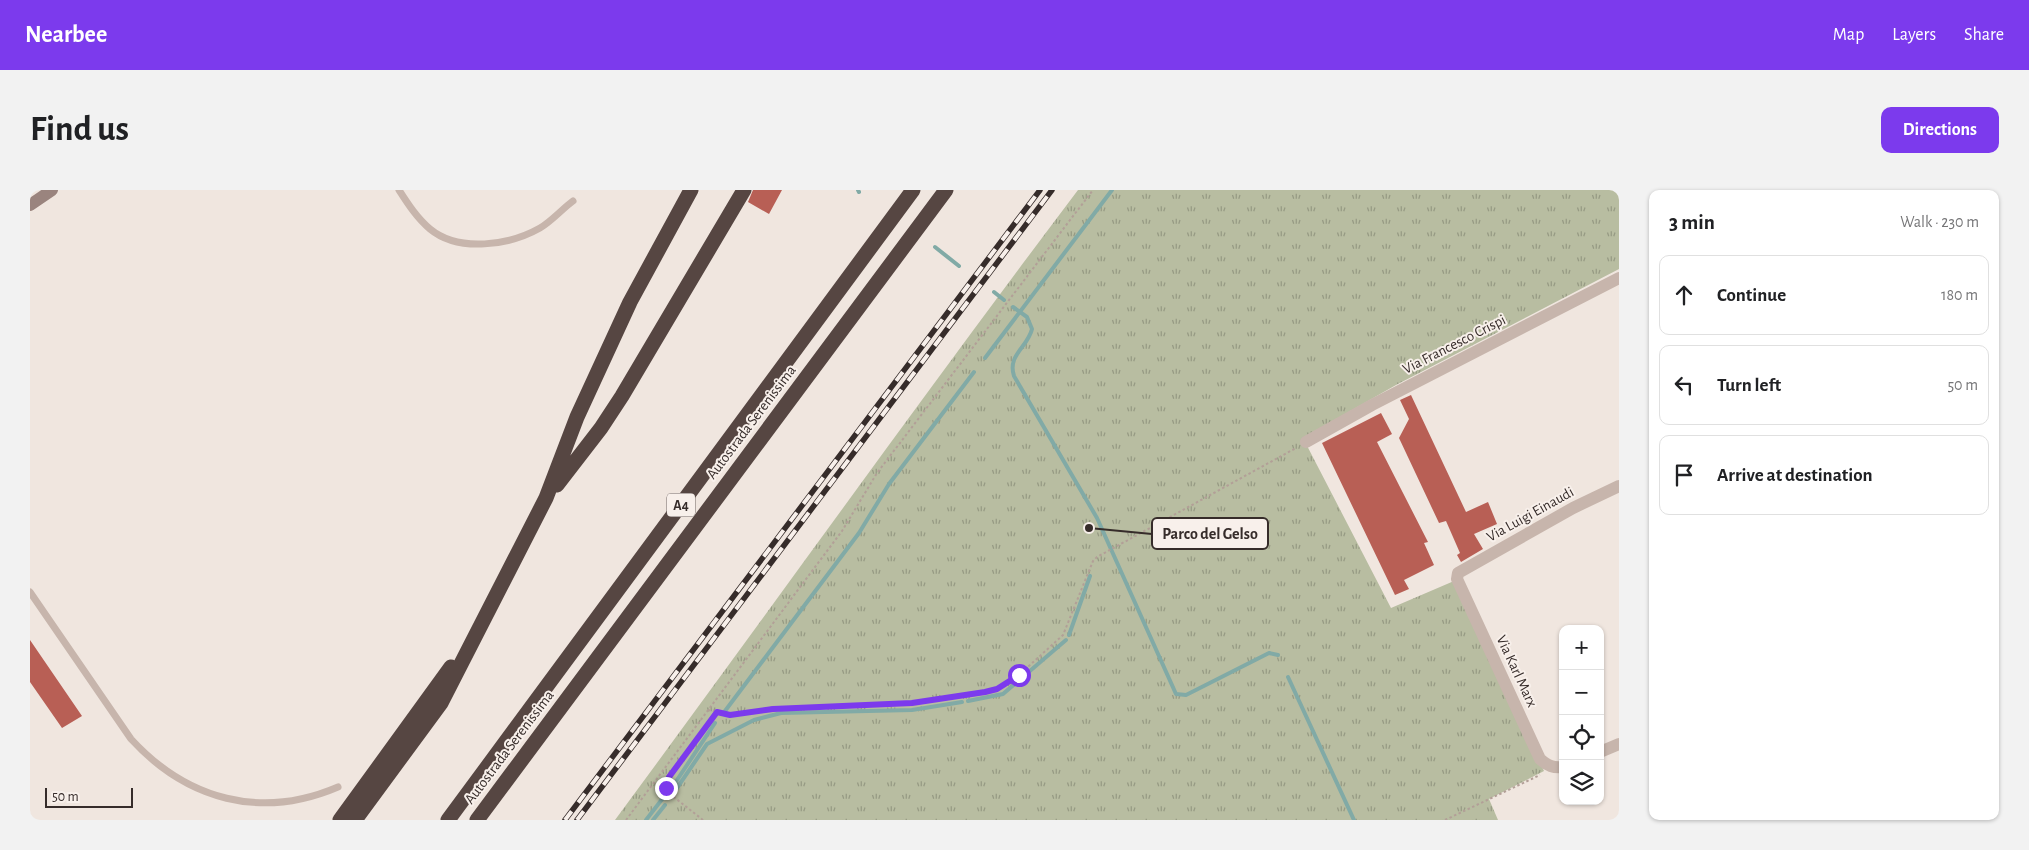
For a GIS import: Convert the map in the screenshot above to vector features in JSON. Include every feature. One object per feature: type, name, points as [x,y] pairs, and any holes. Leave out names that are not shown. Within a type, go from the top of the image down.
[{"type":"highway","points":[[355,820],[441,703],[546,498],[605,353],[630,302],[691,190]]},
{"type":"highway","points":[[546,498],[601,428],[744,190]]},
{"type":"highway","name":"Autostrada Serenissima","points":[[448,820],[913,190]]},
{"type":"highway","name":"Autostrada Serenissima","points":[[477,820],[946,190]]},
{"type":"highway","points":[[881,278],[954,190]]},
{"type":"highway","points":[[340,820],[482,622]]},
{"type":"street","points":[[30,205],[52,190]]},
{"type":"street","name":"Via Francesco Crispi","points":[[1306,442],[1380,400],[1619,278]]},
{"type":"street","name":"Via Luigi Einaudi","points":[[1458,573],[1573,508],[1619,486]]},
{"type":"street","name":"Via Karl Marx","points":[[1458,573],[1457,579],[1540,759],[1557,767]]},
{"type":"street","points":[[1604,750],[1619,744]]},
{"type":"lane","points":[[399,190],[412,211],[432,230],[458,242],[475,244],[508,240],[540,228],[573,201]]},
{"type":"lane","points":[[30,592],[131,739],[151,761],[177,780],[204,793],[234,802],[264,804],[296,802],[338,787]]},
{"type":"path","points":[[626,820],[842,531],[877,473],[1093,190]]},
{"type":"path","points":[[708,710],[730,715],[793,708],[912,703],[997,689],[1019,675],[1063,635],[1093,561],[1116,545],[1306,442]]},
{"type":"path","points":[[703,820],[670,794],[667,783],[717,712]]},
{"type":"path","points":[[1445,820],[1557,767]]},
{"type":"green space","points":[[1078,190],[1619,190],[1619,269],[1396,385],[1303,438],[1391,608],[1454,581],[1544,771],[1489,799],[1498,820],[615,820],[961,347]]},
{"type":"building","points":[[753,190],[782,190],[769,214],[748,202]]},
{"type":"building","points":[[1411,395],[1466,512],[1488,502],[1497,524],[1474,534],[1483,549],[1461,562],[1457,555],[1460,553],[1446,521],[1439,523],[1399,438],[1409,419],[1400,400]]},
{"type":"building","points":[[1381,413],[1392,434],[1377,442],[1428,542],[1424,543],[1434,565],[1404,580],[1409,589],[1395,595],[1322,443]]},
{"type":"building","points":[[30,640],[82,716],[62,728],[30,682]]},
{"type":"waterway","points":[[985,358],[1112,190]]},
{"type":"waterway","points":[[935,247],[959,266]]},
{"type":"waterway","points":[[994,292],[1004,300]]},
{"type":"waterway","points":[[1013,307],[1027,317],[1032,329],[1027,341],[1013,362],[1014,376],[1097,518],[1176,694],[1186,695],[1269,653],[1278,655]]},
{"type":"waterway","points":[[725,711],[859,533],[889,484],[974,372]]},
{"type":"waterway","points":[[1069,635],[1090,576]]},
{"type":"waterway","points":[[968,701],[1003,694],[1066,640]]},
{"type":"waterway","points":[[1288,677],[1354,820]]},
{"type":"waterway","points":[[677,788],[707,744],[754,720],[781,713],[912,710],[962,702]]},
{"type":"waterway","points":[[673,786],[715,723]]},
{"type":"waterway","points":[[646,820],[663,798]]},
{"type":"waterway","points":[[653,820],[665,805]]},
{"type":"railway","points":[[565,820],[1040,190]]},
{"type":"railway","points":[[577,820],[1052,190]]},
{"type":"place","name":"Parco del Gelso","points":[[1089,528]]},
{"type":"route","points":[[666,788],[669,777],[717,712],[730,715],[812,706],[912,703],[997,689],[1019,675]]}]
